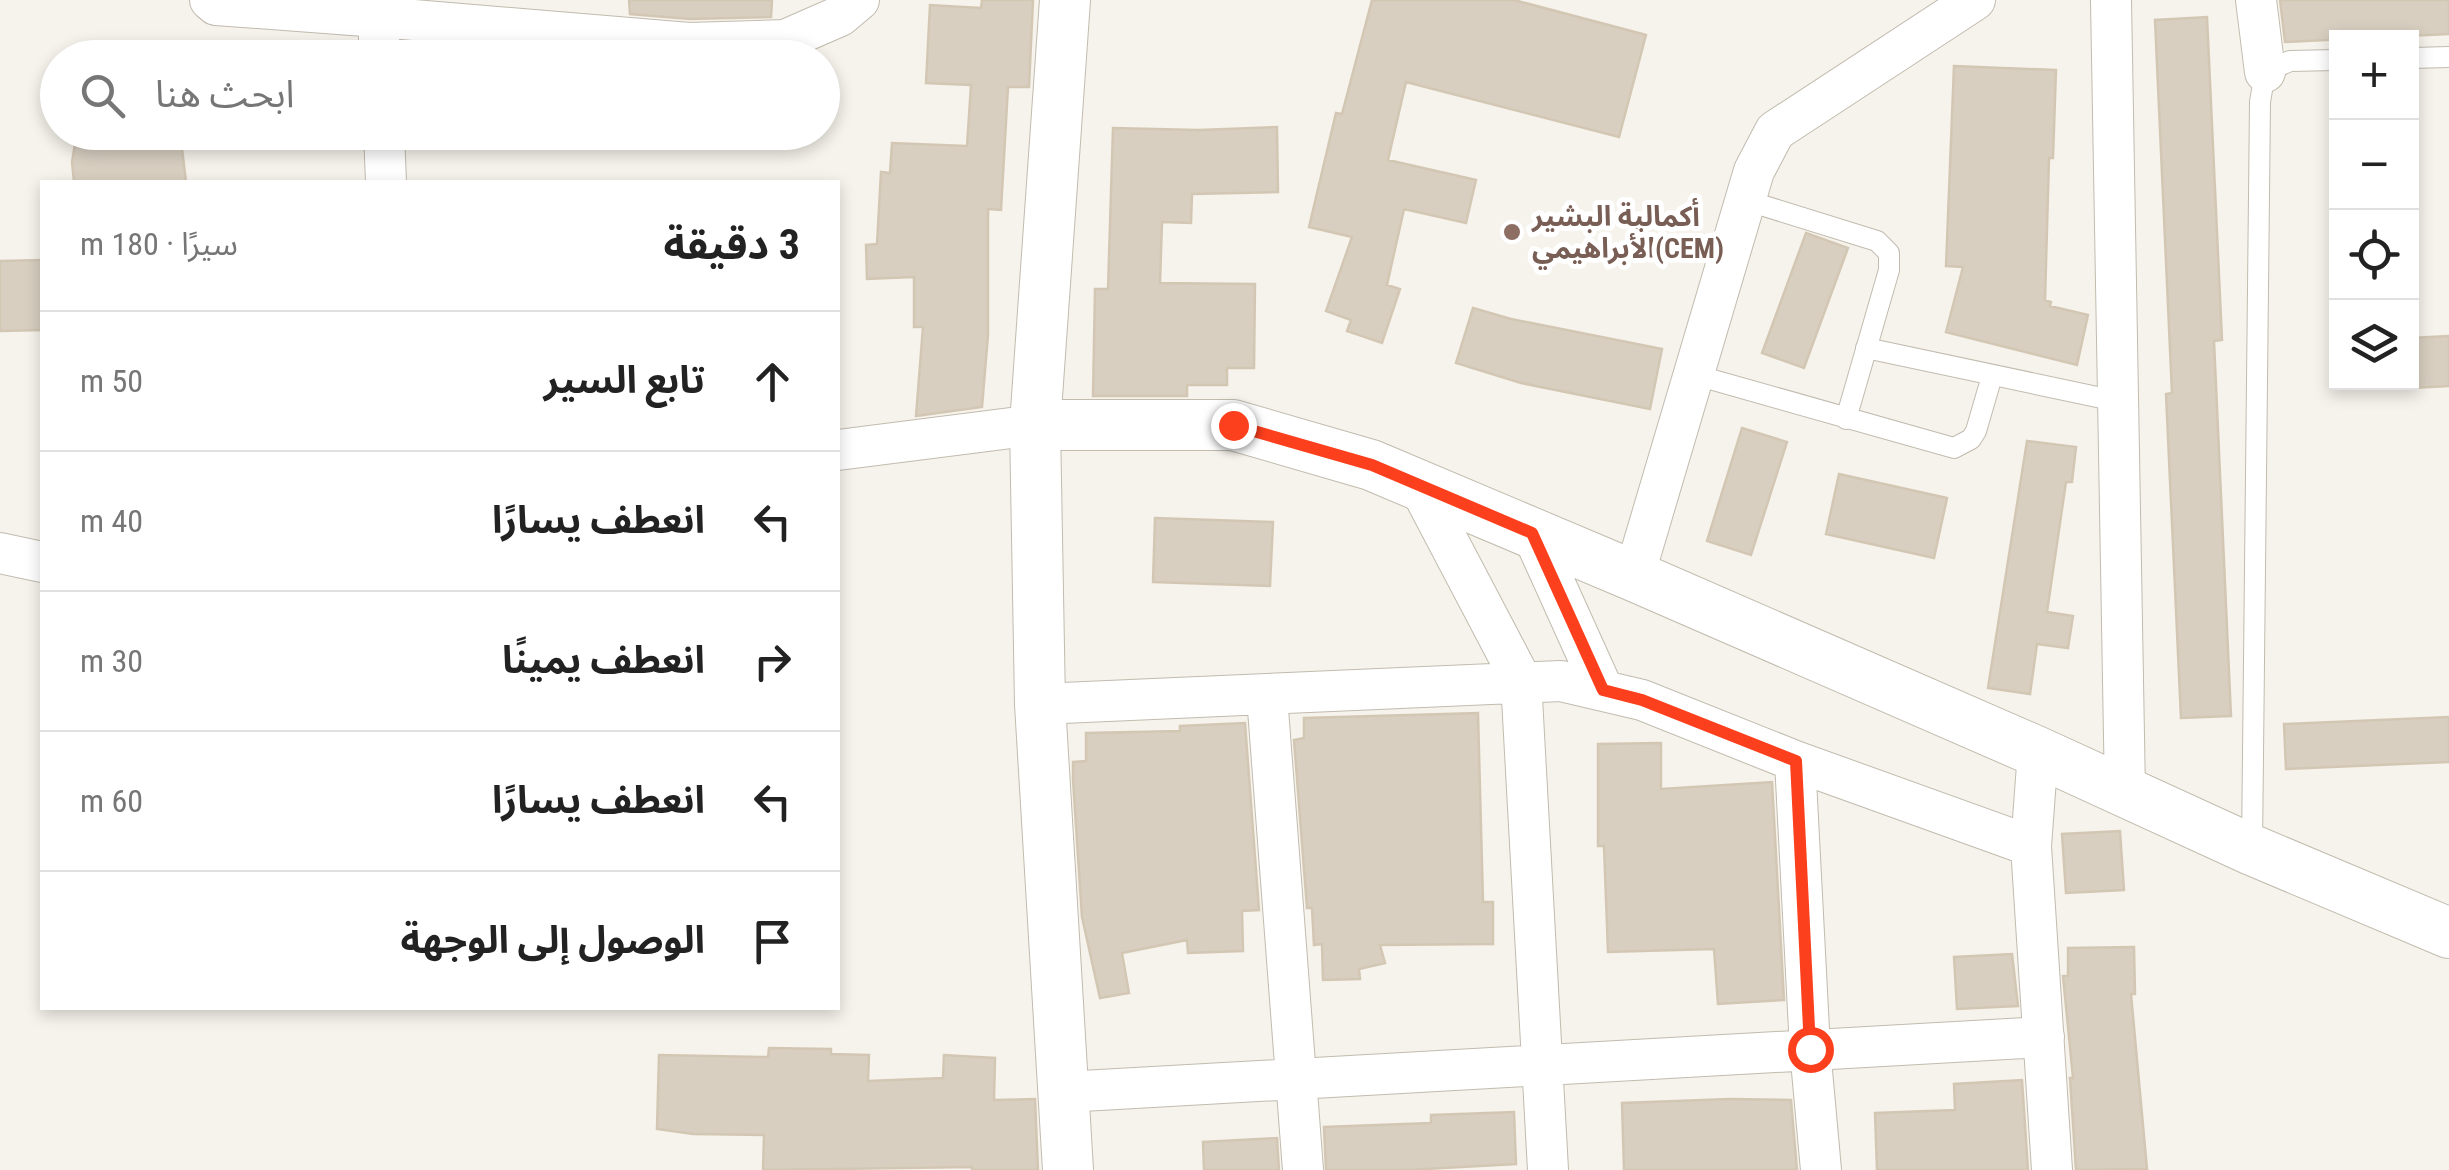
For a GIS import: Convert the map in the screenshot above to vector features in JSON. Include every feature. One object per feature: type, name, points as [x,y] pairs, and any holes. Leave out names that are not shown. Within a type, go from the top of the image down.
[{"type":"street","points":[[210,0],[216,6],[653,40]]},
{"type":"street","points":[[785,40],[840,16],[859,0]]},
{"type":"street","points":[[1065,0],[1035,425],[1040,704],[1068,1170]]},
{"type":"street","points":[[1634,576],[1754,170],[1775,131],[1975,0]]},
{"type":"street","points":[[2111,0],[2125,793]]},
{"type":"street","points":[[2256,0],[2265,72]]},
{"type":"street","points":[[378,17],[379,40]]},
{"type":"street","points":[[385,150],[386,180]]},
{"type":"street","points":[[840,450],[1035,425],[1233,425],[1372,465],[2449,933]]},
{"type":"street","points":[[1418,484],[1520,680],[1548,1170]]},
{"type":"street","points":[[1532,533],[1603,690]]},
{"type":"street","points":[[0,554],[40,562]]},
{"type":"street","points":[[1040,704],[1561,680],[1642,700],[2030,846]]},
{"type":"street","points":[[1267,696],[1304,1170]]},
{"type":"street","points":[[2038,752],[2030,846],[2052,1170]]},
{"type":"street","points":[[1796,761],[1810,1049],[1822,1170]]},
{"type":"street","points":[[1064,1092],[1298,1076],[2044,1038]]},
{"type":"lane","points":[[2419,58],[2449,57]]},
{"type":"lane","points":[[2252,850],[2260,102],[2265,72],[2290,61],[2329,60]]},
{"type":"lane","points":[[1745,200],[1884,246],[1889,253],[1889,270],[1846,419]]},
{"type":"lane","points":[[1866,348],[2116,401]]},
{"type":"lane","points":[[1692,374],[1954,448],[1964,446],[1976,431],[1992,376]]},
{"type":"building","points":[[629,0],[772,0],[771,17],[690,19],[630,14]]},
{"type":"building","points":[[982,0],[1033,0],[1029,87],[1008,87],[1001,210],[988,209],[988,335],[982,407],[916,416],[923,327],[914,327],[914,277],[867,279],[866,245],[877,244],[881,172],[890,173],[892,143],[967,146],[971,85],[926,83],[930,5],[981,8]]},
{"type":"building","points":[[1372,0],[1514,0],[1646,35],[1619,137],[1406,82],[1388,160],[1476,180],[1466,223],[1404,209],[1387,285],[1400,289],[1382,343],[1347,331],[1351,320],[1326,311],[1352,237],[1309,227],[1336,113],[1342,114]]},
{"type":"building","points":[[2280,0],[2449,0],[2449,34],[2329,30],[2329,40],[2285,42]]},
{"type":"building","points":[[2207,17],[2222,340],[2214,341],[2231,716],[2181,718],[2166,394],[2172,393],[2155,20]]},
{"type":"building","points":[[1954,66],[2056,70],[2045,300],[2051,302],[2050,306],[2088,315],[2077,365],[1946,332],[1963,267],[1946,266]]},
{"type":"building","points":[[1277,127],[1278,192],[1192,194],[1191,223],[1162,222],[1160,283],[1255,284],[1254,368],[1227,368],[1227,385],[1187,385],[1187,396],[1093,396],[1095,289],[1108,289],[1113,128]]},
{"type":"building","points":[[74,150],[182,150],[186,180],[74,180]]},
{"type":"building","points":[[1806,233],[1848,248],[1804,368],[1762,353]]},
{"type":"building","points":[[40,260],[40,330],[0,331],[0,261]]},
{"type":"building","points":[[1473,308],[1662,349],[1650,409],[1521,383],[1456,363]]},
{"type":"building","points":[[2449,336],[2449,386],[2419,388],[2419,338]]},
{"type":"building","points":[[1742,428],[1787,442],[1751,555],[1707,541]]},
{"type":"building","points":[[2027,441],[2076,447],[2072,482],[2066,482],[2047,612],[2073,616],[2068,648],[2037,644],[2030,694],[1988,688]]},
{"type":"building","points":[[1839,474],[1947,498],[1934,558],[1826,534]]},
{"type":"building","points":[[1155,518],[1273,522],[1270,586],[1153,582]]},
{"type":"building","points":[[1478,713],[1483,902],[1493,902],[1493,944],[1380,945],[1385,963],[1359,969],[1360,979],[1323,980],[1322,944],[1314,945],[1312,908],[1307,908],[1294,740],[1304,738],[1304,718]]},
{"type":"building","points":[[2449,717],[2449,762],[2286,769],[2284,724]]},
{"type":"building","points":[[1245,723],[1259,910],[1242,911],[1243,951],[1188,953],[1187,940],[1122,953],[1129,993],[1100,998],[1082,917],[1073,780],[1073,762],[1086,761],[1086,733],[1180,731],[1180,726]]},
{"type":"building","points":[[1661,743],[1661,789],[1772,782],[1784,1000],[1718,1004],[1714,949],[1608,952],[1604,846],[1598,846],[1598,744]]},
{"type":"building","points":[[2120,831],[2124,890],[2066,893],[2062,834]]},
{"type":"building","points":[[2134,947],[2135,994],[2131,994],[2147,1169],[2076,1170],[2073,1078],[2063,976],[2068,976],[2068,948]]},
{"type":"building","points":[[2012,954],[2018,1006],[1957,1009],[1954,957]]},
{"type":"building","points":[[769,1048],[831,1049],[831,1054],[869,1055],[868,1081],[943,1078],[944,1055],[995,1058],[994,1100],[1035,1099],[1038,1170],[972,1167],[763,1170],[764,1135],[657,1129],[659,1055],[768,1057]]},
{"type":"building","points":[[2022,1080],[2028,1170],[1877,1170],[1875,1113],[1955,1110],[1954,1084]]},
{"type":"building","points":[[1791,1100],[1797,1170],[1624,1170],[1622,1103]]},
{"type":"building","points":[[1514,1112],[1516,1164],[1326,1170],[1324,1127],[1431,1123],[1431,1115]]},
{"type":"building","points":[[1277,1138],[1279,1170],[1204,1170],[1203,1142]]},
{"type":"place","name":"أكمالية البشير الأبراهيمي(CEM)","points":[[1512,232]]},
{"type":"route","points":[[1233,425],[1372,465],[1532,533],[1603,690],[1642,700],[1796,761],[1810,1049]]}]
